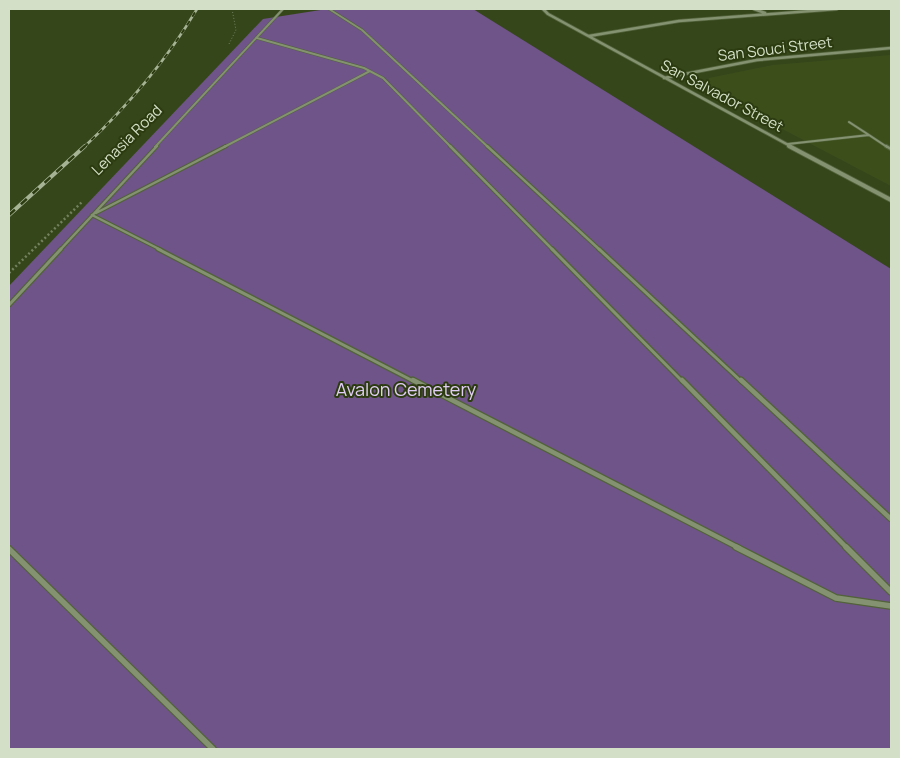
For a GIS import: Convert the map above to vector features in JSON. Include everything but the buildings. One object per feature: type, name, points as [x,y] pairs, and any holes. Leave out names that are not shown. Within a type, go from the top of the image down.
[{"type":"street","name":"San Salvador Street","points":[[543,9],[548,14],[663,78],[891,200]]},
{"type":"street","points":[[754,9],[767,14]]},
{"type":"street","points":[[589,36],[678,22],[837,9]]},
{"type":"street","name":"San Souci Street","points":[[663,78],[751,61],[891,48]]},
{"type":"lane","points":[[9,305],[283,9]]},
{"type":"lane","points":[[329,9],[362,30],[891,519]]},
{"type":"lane","points":[[257,38],[370,71],[383,78],[891,592]]},
{"type":"lane","points":[[92,215],[370,71]]},
{"type":"lane","points":[[849,122],[891,149]]},
{"type":"lane","points":[[788,144],[869,135]]},
{"type":"lane","points":[[92,215],[836,598],[891,606]]},
{"type":"lane","points":[[9,549],[213,749]]},
{"type":"path","points":[[226,46],[236,30],[232,9]]},
{"type":"path","name":"Lenasia Road","points":[[9,273],[87,197]]},
{"type":"shaded area","points":[[891,55],[891,186],[706,89],[709,78],[773,65]]},
{"type":"green space","name":"Avalon Cemetery","points":[[327,9],[473,9],[891,269],[891,749],[9,749],[9,286],[263,19]]},
{"type":"railway","points":[[85,146],[131,99],[159,65],[197,9]]},
{"type":"railway","points":[[9,215],[85,146]]}]
